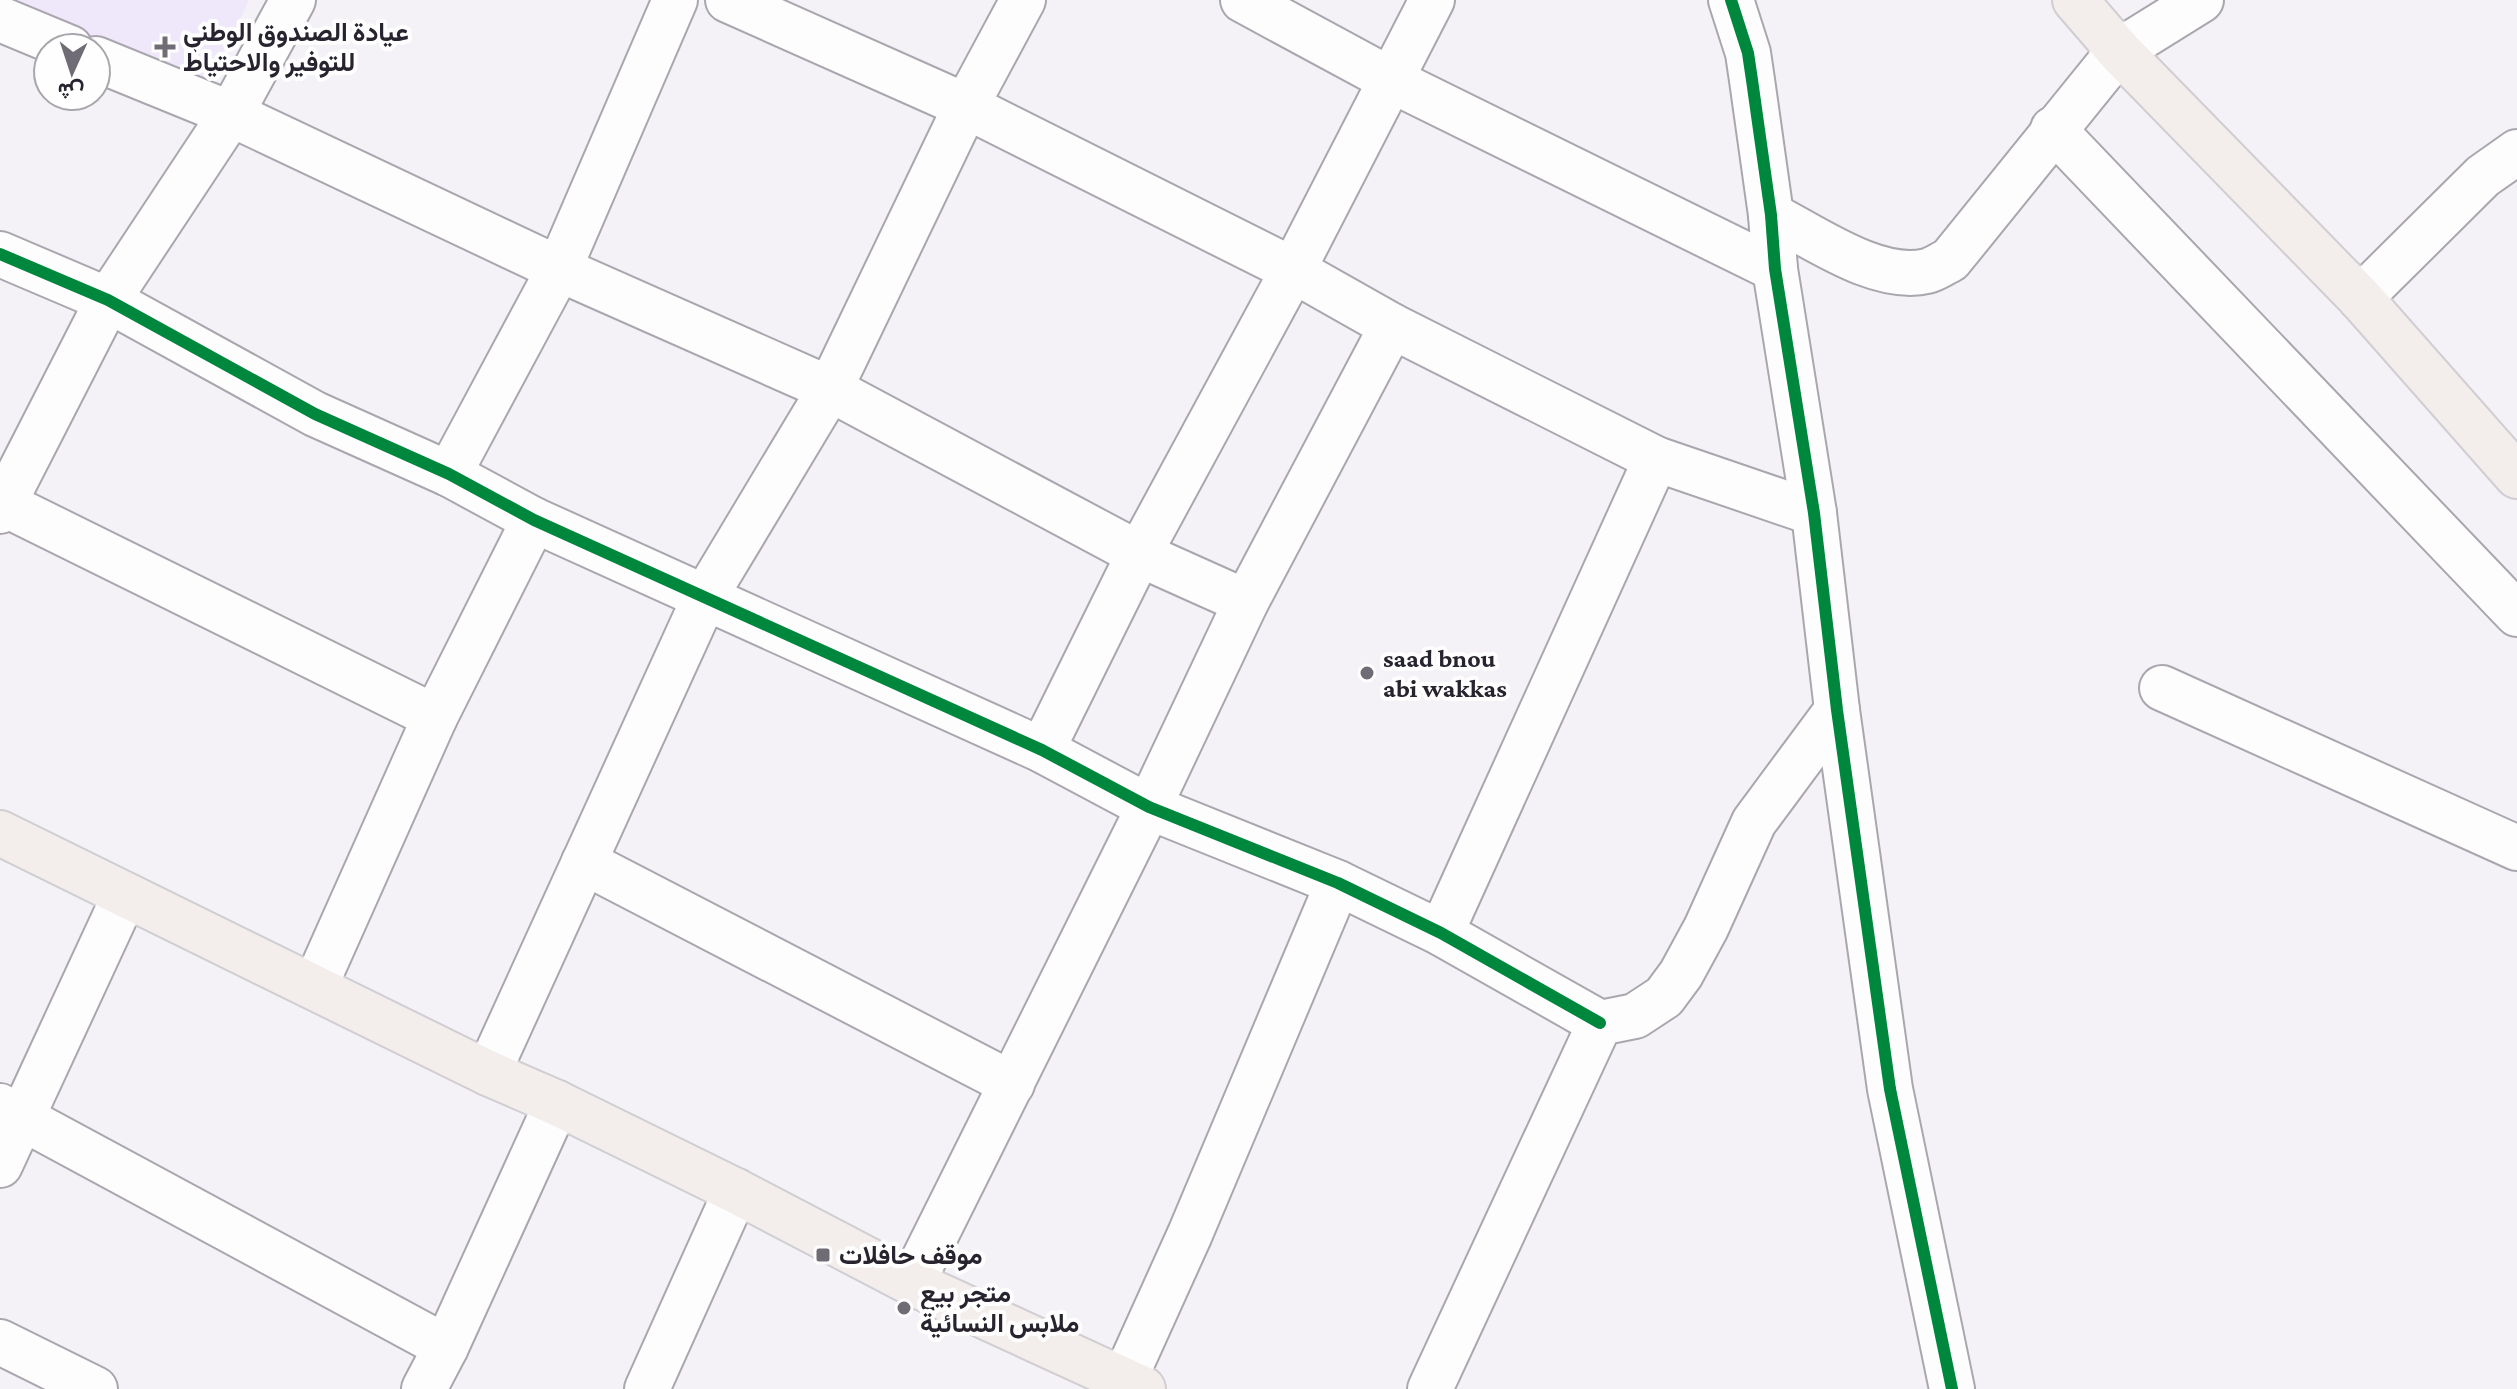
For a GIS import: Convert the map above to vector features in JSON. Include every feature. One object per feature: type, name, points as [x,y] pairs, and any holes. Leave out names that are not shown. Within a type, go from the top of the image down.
[{"type":"main road","points":[[2075,0],[2119,51],[2360,298],[2517,476]]},
{"type":"main road","points":[[0,833],[736,1191],[912,1283],[1134,1384]]},
{"type":"street","points":[[293,0],[231,114],[108,300],[2,508],[435,717]]},
{"type":"street","points":[[449,474],[559,269],[675,0]]},
{"type":"street","points":[[728,0],[966,106],[1293,270],[1392,326],[1656,459],[1814,513]]},
{"type":"street","points":[[488,1073],[705,597],[830,389],[966,106],[1023,0]]},
{"type":"street","points":[[1243,0],[1391,80],[1775,269]]},
{"type":"street","points":[[1042,750],[1139,554],[1293,270],[1432,0]]},
{"type":"street","points":[[1731,0],[1748,53],[1771,215],[1775,269],[1814,513],[1837,710],[1890,1089],[1952,1389]]},
{"type":"street","points":[[1771,215],[1871,266],[1897,273],[1928,271],[1950,260],[1968,240],[2053,129],[2119,51],[2201,0]]},
{"type":"street","points":[[0,19],[32,32]]},
{"type":"street","points":[[112,66],[231,114],[559,269],[830,389],[1139,554],[1246,602]]},
{"type":"street","points":[[2053,129],[2517,614]]},
{"type":"street","points":[[2360,298],[2483,176],[2517,152]]},
{"type":"street","points":[[0,254],[108,300],[315,414],[449,474],[534,520],[1042,750],[1149,807],[1338,883],[1441,933],[1600,1023],[1635,1016],[1664,997],[1681,974],[1706,928],[1754,822],[1837,710]]},
{"type":"street","points":[[912,1283],[1149,807],[1246,602],[1392,326]]},
{"type":"street","points":[[1441,933],[1656,459]]},
{"type":"street","points":[[315,986],[435,717],[534,520]]},
{"type":"street","points":[[2162,688],[2517,848]]},
{"type":"street","points":[[584,862],[1012,1084]]},
{"type":"street","points":[[1134,1384],[1190,1234],[1338,883]]},
{"type":"street","points":[[0,1165],[12,1112],[125,895]]},
{"type":"street","points":[[1430,1389],[1600,1023]]},
{"type":"street","points":[[424,1389],[557,1103]]},
{"type":"street","points":[[12,1112],[446,1347]]},
{"type":"street","points":[[647,1389],[736,1191]]},
{"type":"street","points":[[0,1342],[95,1389]]},
{"type":"shaded area","name":"عيادة الصندوق الوطني للتوفير والاحتياط","points":[[1,0],[249,0],[205,93],[112,51],[112,32],[71,32]]},
{"type":"cycle path","points":[[1731,0],[1748,53],[1752,80],[1771,215],[1775,269],[1814,513],[1837,710],[1890,1089],[1952,1389]]},
{"type":"cycle path","points":[[0,254],[108,300],[315,414],[449,474],[534,520],[1042,750],[1149,807],[1338,883],[1441,933],[1600,1023]]},
{"type":"place","name":"عيادة الصندوق الوطني للتوفير والاحتياط","points":[[165,47]]},
{"type":"place","name":"saad bnou abi wakkas","points":[[1367,673]]},
{"type":"place","name":"موقف حافلات","points":[[823,1255]]},
{"type":"place","name":"متجر بيع ملابس النسائية","points":[[904,1308]]}]
